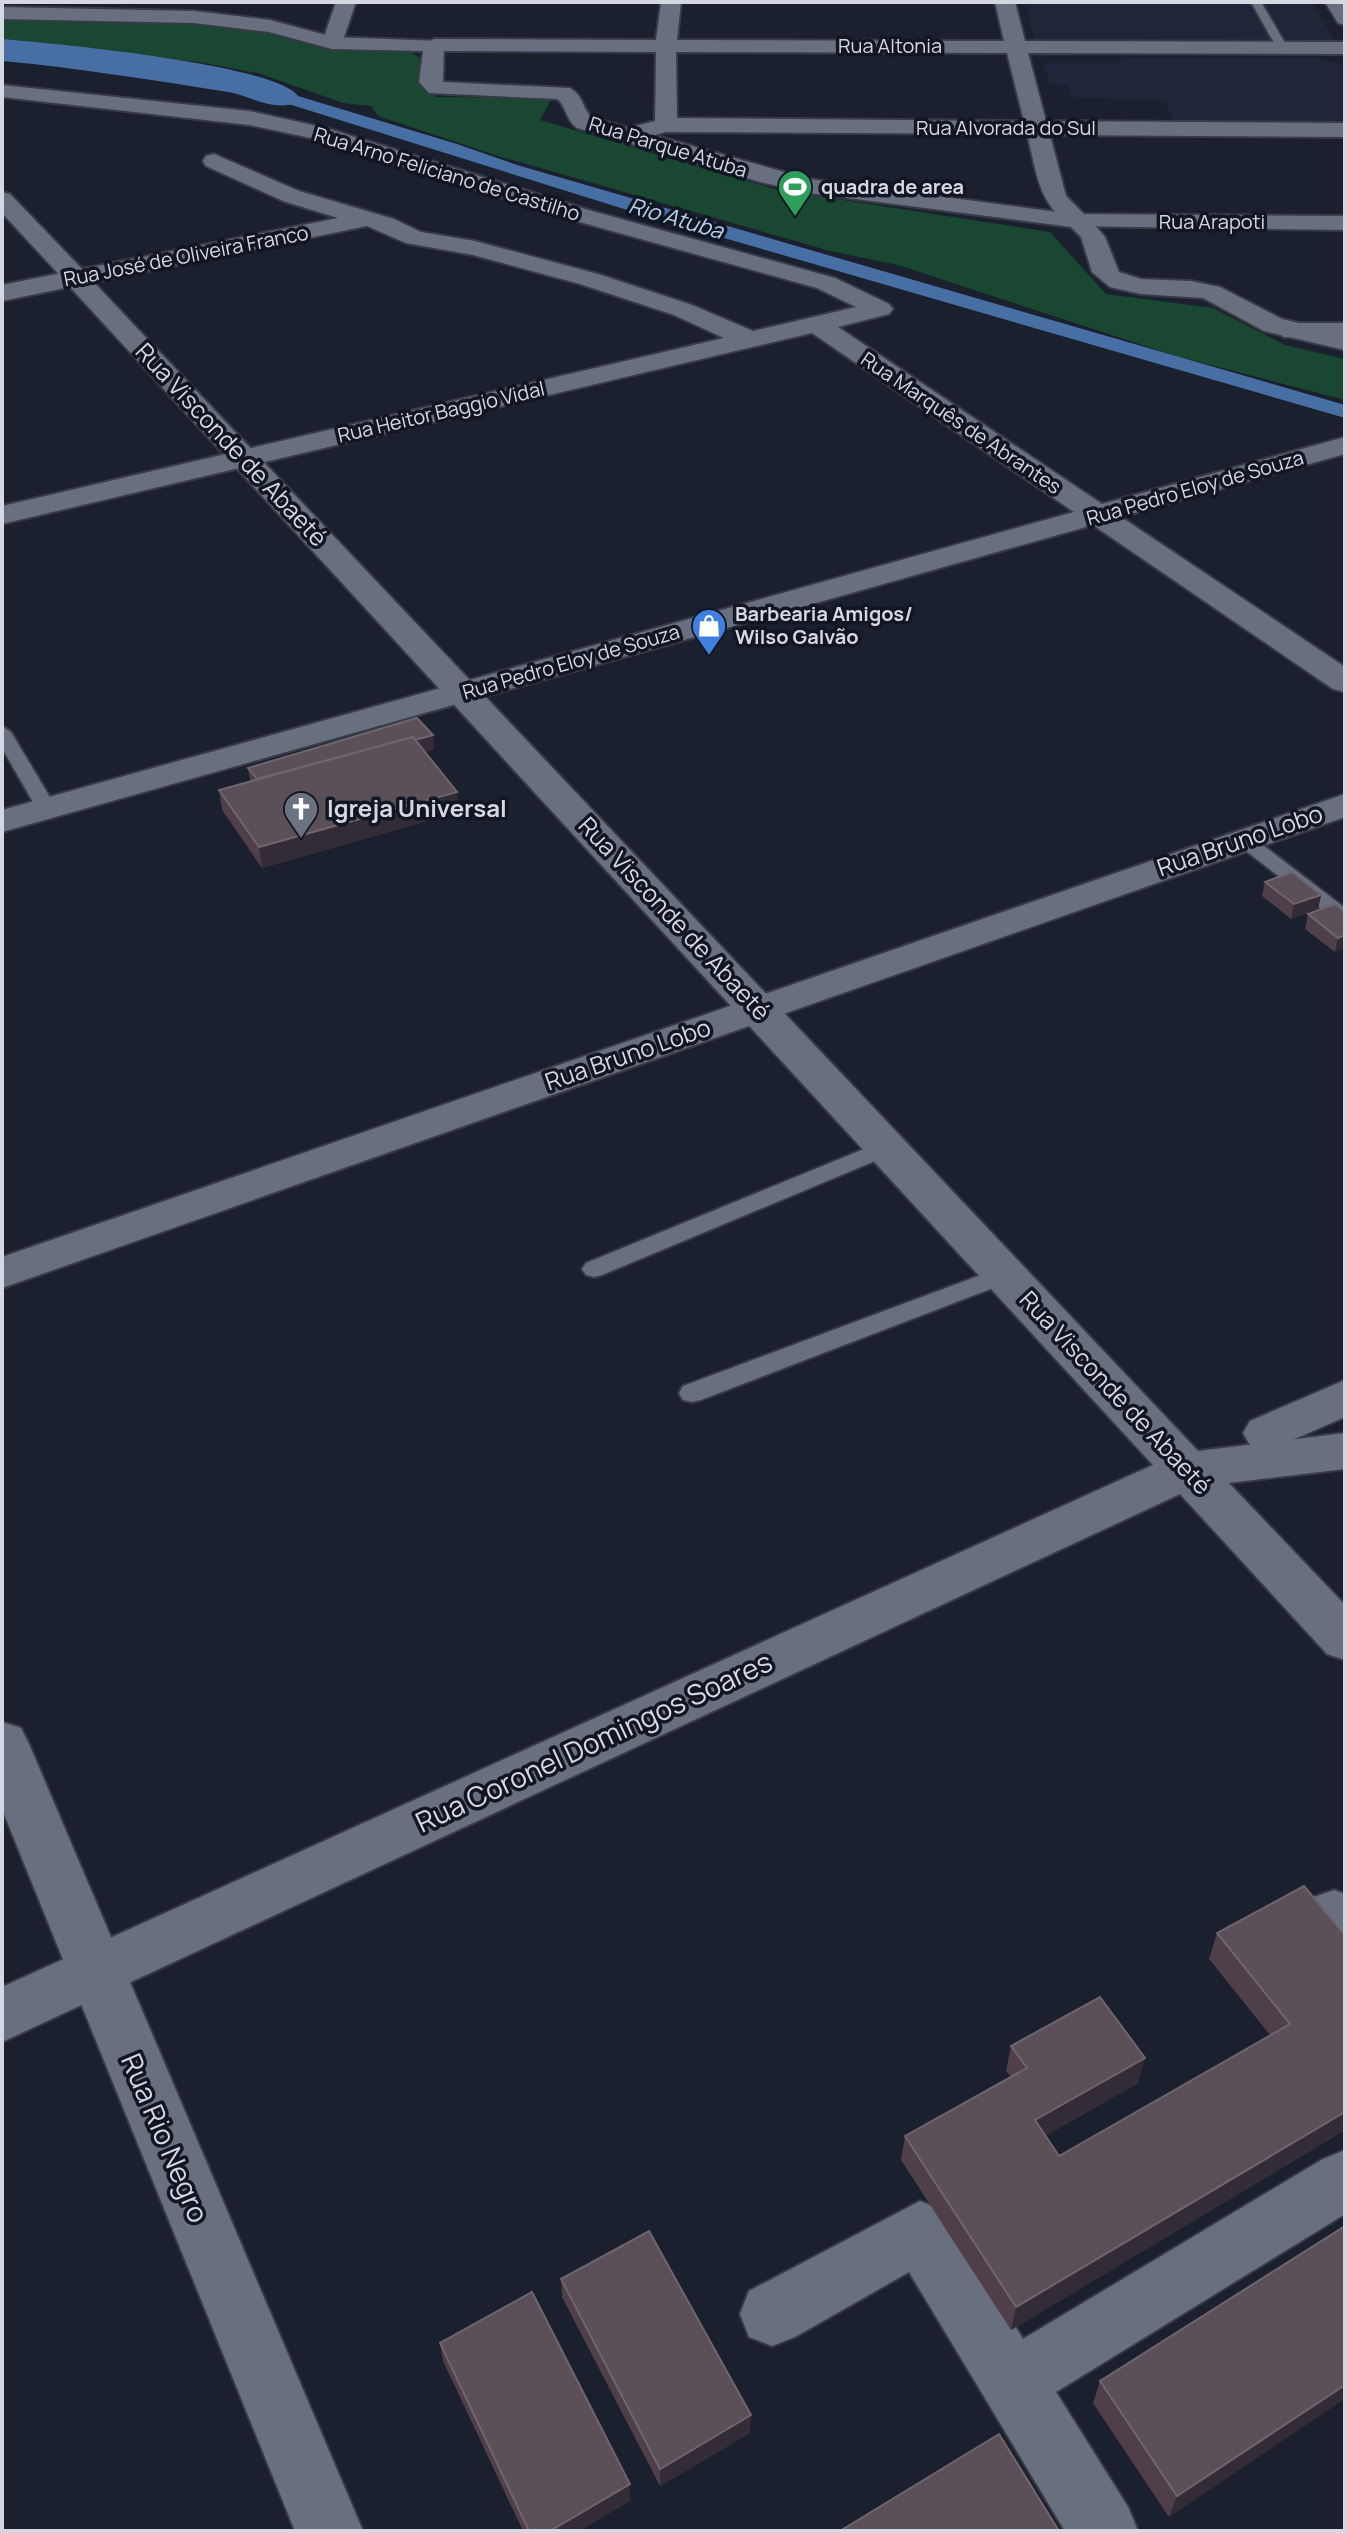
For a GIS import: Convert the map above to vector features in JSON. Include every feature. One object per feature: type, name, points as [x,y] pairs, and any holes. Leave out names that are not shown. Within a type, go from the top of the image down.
[{"type":"street","points":[[332,43],[346,2]]},
{"type":"street","points":[[666,125],[666,45],[671,2]]},
{"type":"street","points":[[1005,2],[1054,196],[1061,207],[1096,238],[1103,271],[1111,278],[1128,283],[1202,290],[1224,296],[1270,324],[1345,342]]},
{"type":"street","points":[[1335,2],[1345,19]]},
{"type":"street","points":[[8,10],[194,17],[270,26],[332,43],[434,45]]},
{"type":"street","name":"Rua Altonia","points":[[434,45],[1345,48]]},
{"type":"street","name":"Rua Parque Atuba","points":[[434,45],[430,82],[437,88],[562,93],[572,99],[577,117],[585,123],[809,186],[1078,221]]},
{"type":"street","name":"Rua Arno Feliciano de Castilho","points":[[2,91],[249,118],[314,132],[571,212],[826,283],[880,309]]},
{"type":"street","name":"Rua Alvorada do Sul","points":[[624,136],[666,125],[1345,130]]},
{"type":"street","points":[[214,161],[291,196],[370,219],[423,240],[475,248],[630,291],[751,340]]},
{"type":"street","name":"Rua Visconde de Abaeté","points":[[2,199],[1345,1639]]},
{"type":"street","name":"Rua José de Oliveira Franco","points":[[2,293],[370,219]]},
{"type":"street","name":"Rua Arapoti","points":[[1078,221],[1345,223]]},
{"type":"street","name":"Rua Heitor Baggio Vidal","points":[[2,515],[880,309]]},
{"type":"street","name":"Rua Marquês de Abrantes","points":[[816,324],[1345,682]]},
{"type":"street","points":[[1292,331],[1345,331]]},
{"type":"street","name":"Rua Pedro Eloy de Souza","points":[[2,821],[1335,449]]},
{"type":"street","name":"Rua Bruno Lobo","points":[[2,1273],[1345,805]]},
{"type":"street","points":[[1267,1433],[1345,1397]]},
{"type":"street","name":"Rua Coronel Domingos Soares","points":[[2,2015],[1187,1470],[1345,1451]]},
{"type":"street","name":"Rua Rio Negro","points":[[2,1744],[329,2531]]},
{"type":"street","points":[[1012,2382],[1345,2180]]},
{"type":"street","points":[[772,2314],[920,2232],[1104,2531]]},
{"type":"lane","points":[[1256,2],[1282,48]]},
{"type":"lane","points":[[2,732],[47,809]]},
{"type":"lane","points":[[1244,840],[1345,918]]},
{"type":"lane","points":[[594,1269],[886,1148]]},
{"type":"lane","points":[[692,1393],[1005,1274]]},
{"type":"shaded area","points":[[1024,2],[1312,2],[1335,42],[1046,42],[1035,39]]},
{"type":"shaded area","points":[[1121,58],[1317,58],[1345,65],[1345,122],[1174,122],[1165,101],[1072,97],[1068,85],[1050,85],[1043,63],[1121,63]]},
{"type":"green space","points":[[2,18],[147,20],[244,27],[319,47],[410,52],[422,59],[435,97],[552,98],[540,120],[778,190],[1050,232],[1106,294],[1213,308],[1285,345],[1345,359],[1345,400],[1176,356],[898,265],[830,251],[498,156],[378,116],[371,106],[343,103],[258,73],[198,62],[2,42]]},
{"type":"water","points":[[189,63],[517,165],[1345,405],[1345,418],[624,209],[231,86],[170,75]]},
{"type":"building","points":[[417,718],[433,735],[415,740],[413,737],[257,779],[248,768]]},
{"type":"building","name":"Igreja Universal","points":[[413,737],[457,792],[259,847],[219,790]]},
{"type":"building","points":[[1292,872],[1321,895],[1294,904],[1265,882]]},
{"type":"building","points":[[1335,904],[1345,912],[1345,935],[1338,938],[1308,914]]},
{"type":"building","points":[[1304,1886],[1345,1935],[1345,2112],[1016,2307],[905,2136],[1027,2068],[1011,2046],[1100,1997],[1145,2058],[1035,2120],[1059,2156],[1290,2024],[1217,1933]]},
{"type":"building","points":[[1345,2226],[1345,2385],[1177,2496],[1100,2381]]},
{"type":"building","points":[[649,2231],[751,2415],[660,2469],[561,2279]]},
{"type":"building","points":[[532,2292],[630,2484],[550,2531],[529,2531],[440,2343]]},
{"type":"building","points":[[999,2434],[1059,2531],[840,2531]]},
{"type":"waterway","name":"Rio Atuba","points":[[2,50],[77,57],[246,84],[279,96]]},
{"type":"place","name":"quadra de area","points":[[795,218]]},
{"type":"place","name":"Barbearia Amigos/ Wilso Galvão","points":[[709,657]]},
{"type":"place","name":"Igreja Universal","points":[[301,840]]}]
